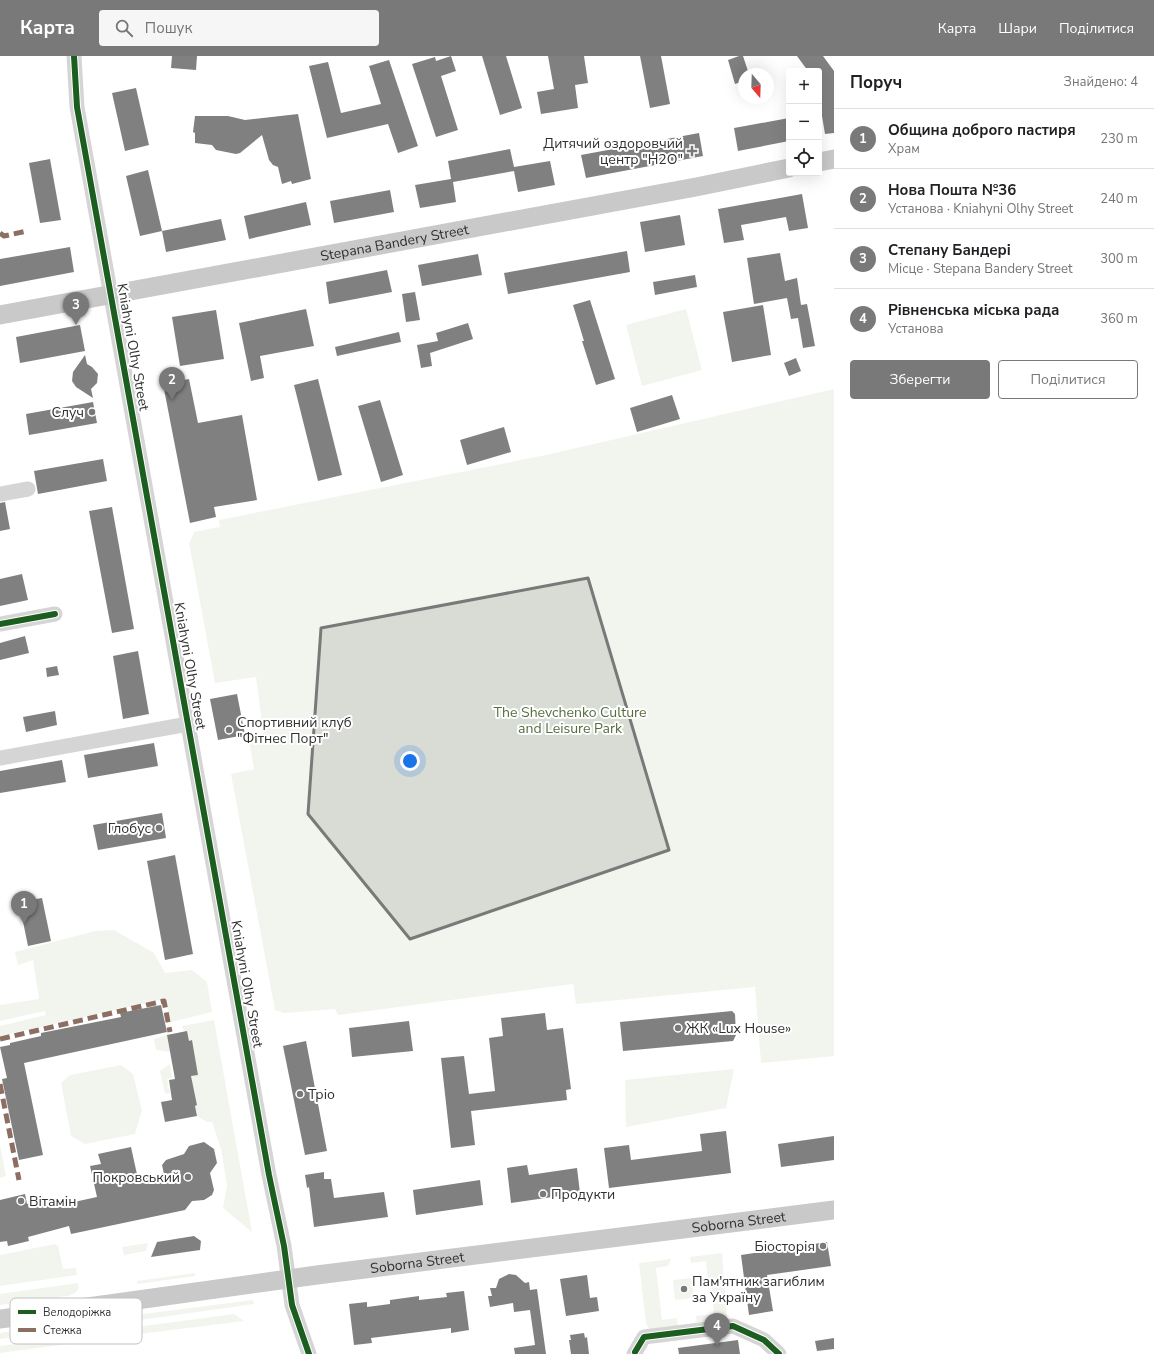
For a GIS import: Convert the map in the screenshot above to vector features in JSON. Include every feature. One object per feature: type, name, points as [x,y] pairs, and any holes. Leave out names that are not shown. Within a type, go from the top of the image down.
[{"type":"main road","points":[[822,161],[834,159]]},
{"type":"main road","name":"Stepana Bandery Street","points":[[0,315],[696,187],[786,169]]},
{"type":"main road","name":"Soborna Street","points":[[142,1299],[288,1279],[834,1210]]},
{"type":"main road","name":"Soborna Street","points":[[0,1319],[10,1318]]},
{"type":"street","name":"Kniahyni Olhy Street","points":[[74,56],[77,106],[269,1175],[284,1246],[292,1304],[309,1354]]},
{"type":"street","points":[[0,494],[28,489]]},
{"type":"street","points":[[0,624],[55,614]]},
{"type":"street","points":[[0,758],[188,724]]},
{"type":"street","points":[[635,1353],[644,1337],[733,1326],[764,1340],[779,1354]]},
{"type":"highlighted area","points":[[588,578],[669,850],[410,939],[308,814],[321,628]]},
{"type":"green space","points":[[686,309],[702,370],[642,386],[626,325]]},
{"type":"green space","name":"The Shevchenko Culture and Leisure Park","points":[[834,389],[834,1056],[761,1063],[755,987],[576,1004],[573,984],[338,1015],[335,1009],[284,1013],[275,1010],[231,774],[254,769],[249,741],[264,738],[256,677],[215,683],[189,544],[194,532],[220,527],[219,520],[546,455]]},
{"type":"green space","points":[[114,930],[154,953],[165,973],[192,970],[207,982],[212,1012],[171,1022],[165,999],[0,1036],[0,1026],[46,1015],[45,1011],[0,1021],[0,1005],[39,999],[33,960],[18,965],[15,952],[95,931]]},
{"type":"green space","points":[[214,1020],[252,1232],[223,1208],[227,1185],[221,1149],[212,1122],[207,1122],[197,1116],[195,1106],[197,1105],[191,1076],[198,1075],[192,1041],[189,1041],[182,1026]]},
{"type":"green space","points":[[167,1035],[170,1052],[156,1050],[154,1039]]},
{"type":"green space","points":[[170,1064],[172,1078],[167,1079],[170,1093],[165,1094],[160,1071]]},
{"type":"green space","points":[[121,1065],[133,1074],[142,1110],[135,1134],[85,1144],[71,1136],[61,1083],[70,1075]]},
{"type":"green space","points":[[734,1069],[726,1108],[626,1127],[625,1080]]},
{"type":"green space","points":[[0,1145],[6,1176],[0,1178]]},
{"type":"green space","points":[[148,1243],[146,1251],[124,1255],[122,1247]]},
{"type":"green space","points":[[55,1244],[58,1246],[63,1269],[76,1268],[77,1275],[0,1286],[0,1255]]},
{"type":"green space","points":[[722,1253],[727,1320],[697,1327],[696,1316],[714,1314],[711,1281],[708,1281],[706,1261],[691,1263],[690,1257]]},
{"type":"green space","points":[[671,1259],[668,1266],[656,1268],[662,1320],[677,1318],[678,1329],[650,1331],[646,1323],[639,1263]]},
{"type":"green space","points":[[195,1273],[195,1276],[137,1284],[137,1281]]},
{"type":"green space","points":[[692,1278],[694,1298],[675,1300],[673,1280]]},
{"type":"green space","points":[[78,1283],[78,1290],[68,1296],[53,1298],[10,1298],[10,1304],[0,1305],[0,1294]]},
{"type":"green space","points":[[253,1300],[254,1304],[142,1320],[142,1314]]},
{"type":"green space","points":[[234,1314],[244,1321],[142,1334],[142,1326]]},
{"type":"green space","points":[[10,1332],[10,1338],[0,1339],[0,1333]]},
{"type":"green space","points":[[15,1344],[68,1344],[0,1353],[0,1346]]},
{"type":"building","points":[[172,56],[197,56],[196,70],[171,68]]},
{"type":"building","points":[[451,56],[456,71],[441,76],[458,130],[436,137],[412,64],[435,57],[436,61]]},
{"type":"building","points":[[482,56],[506,56],[522,108],[500,115]]},
{"type":"building","points":[[548,56],[584,56],[588,83],[575,85],[578,108],[541,114],[537,92],[554,89]]},
{"type":"building","points":[[640,56],[661,56],[670,104],[650,108]]},
{"type":"building","points":[[743,56],[747,68],[738,68],[738,83],[735,84],[728,60]]},
{"type":"building","points":[[797,56],[823,56],[834,71],[834,133],[825,134],[822,116],[822,68],[806,68]]},
{"type":"building","points":[[389,60],[418,146],[398,153],[388,124],[327,138],[309,66],[328,62],[341,113],[381,104],[369,66]]},
{"type":"building","points":[[136,88],[149,145],[125,151],[112,93]]},
{"type":"building","points":[[298,114],[311,179],[292,184],[291,181],[282,184],[278,167],[273,165],[269,160],[262,135],[240,153],[236,154],[216,150],[212,145],[195,143],[195,133],[193,132],[195,116],[228,116],[245,120]]},
{"type":"building","points":[[786,119],[786,142],[738,151],[734,128]]},
{"type":"building","points":[[699,133],[703,156],[586,178],[581,155]]},
{"type":"building","points":[[510,149],[514,167],[550,161],[555,185],[518,192],[514,171],[453,182],[456,202],[420,208],[415,185],[451,179],[448,161]]},
{"type":"building","points":[[50,159],[61,220],[40,223],[29,163]]},
{"type":"building","points":[[148,170],[162,231],[140,236],[126,176]]},
{"type":"building","points":[[390,190],[394,212],[334,223],[330,201]]},
{"type":"building","points":[[802,194],[808,228],[789,231],[786,217],[741,225],[744,240],[724,243],[718,209]]},
{"type":"building","points":[[306,202],[311,225],[249,239],[244,216]]},
{"type":"building","points":[[680,215],[685,245],[645,252],[640,222]]},
{"type":"building","points":[[221,219],[226,240],[166,252],[162,231]]},
{"type":"building","points":[[70,247],[74,272],[0,286],[0,259]]},
{"type":"building","points":[[627,251],[630,272],[508,294],[504,273]]},
{"type":"building","points":[[780,253],[785,281],[797,278],[801,305],[807,304],[815,346],[803,348],[798,318],[791,319],[787,298],[754,304],[747,258]]},
{"type":"building","points":[[478,254],[482,275],[422,286],[418,265]]},
{"type":"building","points":[[387,270],[392,292],[329,304],[326,282]]},
{"type":"building","points":[[695,275],[697,287],[655,295],[653,282]]},
{"type":"building","points":[[415,292],[420,320],[406,322],[402,294]]},
{"type":"building","points":[[590,300],[615,379],[596,385],[582,341],[584,341],[573,305]]},
{"type":"building","points":[[763,305],[771,355],[732,362],[723,312]]},
{"type":"building","points":[[306,309],[314,346],[260,356],[264,378],[251,381],[239,323]]},
{"type":"building","points":[[216,310],[224,359],[180,366],[172,317]]},
{"type":"building","points":[[468,323],[473,339],[430,353],[432,366],[421,368],[417,345],[438,341],[436,333]]},
{"type":"building","points":[[80,325],[85,351],[20,363],[16,337]]},
{"type":"building","points":[[399,332],[401,342],[337,356],[335,347]]},
{"type":"building","points":[[85,355],[87,364],[98,374],[97,383],[91,389],[93,398],[76,387],[72,381],[73,372]]},
{"type":"building","points":[[796,358],[801,371],[789,376],[784,363]]},
{"type":"building","points":[[189,379],[198,423],[242,415],[257,500],[214,507],[216,517],[190,523],[163,384]]},
{"type":"building","points":[[318,379],[342,475],[318,481],[294,385]]},
{"type":"building","points":[[672,395],[680,419],[637,432],[630,408]]},
{"type":"building","points":[[380,400],[403,475],[381,482],[358,406]]},
{"type":"building","points":[[93,402],[97,423],[29,435],[26,414]]},
{"type":"building","points":[[504,427],[511,452],[467,465],[460,440]]},
{"type":"building","points":[[103,459],[107,481],[38,494],[34,471]]},
{"type":"building","points":[[5,502],[10,529],[0,531],[0,503]]},
{"type":"building","points":[[112,507],[134,629],[112,633],[89,511]]},
{"type":"building","points":[[22,574],[28,600],[0,606],[0,579]]},
{"type":"building","points":[[25,636],[29,653],[0,660],[0,643]]},
{"type":"building","points":[[138,651],[149,714],[123,719],[113,656]]},
{"type":"building","points":[[57,666],[59,675],[47,677],[46,668]]},
{"type":"building","points":[[237,694],[245,735],[218,740],[210,699]]},
{"type":"building","points":[[55,711],[57,725],[26,732],[23,717]]},
{"type":"building","points":[[154,743],[158,766],[88,778],[84,755]]},
{"type":"building","points":[[62,760],[66,782],[0,793],[0,771]]},
{"type":"building","points":[[162,813],[166,838],[98,850],[93,825]]},
{"type":"building","points":[[175,855],[193,954],[165,960],[147,861]]},
{"type":"building","points":[[42,898],[51,941],[28,946],[19,902]]},
{"type":"building","points":[[161,1005],[167,1032],[24,1063],[43,1155],[19,1160],[2,1079],[7,1078],[0,1047],[10,1045],[10,1043],[41,1036],[41,1033],[121,1017],[120,1013]]},
{"type":"building","name":"ЖК «Lux House»","points":[[732,1011],[735,1014],[736,1035],[733,1041],[623,1051],[620,1022]]},
{"type":"building","points":[[545,1013],[547,1030],[563,1028],[571,1089],[566,1090],[567,1100],[471,1111],[475,1145],[451,1148],[441,1058],[464,1056],[469,1094],[495,1091],[489,1038],[503,1036],[501,1018]]},
{"type":"building","points":[[409,1021],[413,1051],[352,1057],[349,1028]]},
{"type":"building","points":[[187,1031],[189,1041],[192,1040],[198,1075],[191,1076],[197,1105],[195,1106],[197,1116],[165,1122],[161,1102],[172,1100],[169,1080],[175,1079],[167,1035]]},
{"type":"building","points":[[306,1041],[327,1151],[305,1155],[283,1046]]},
{"type":"building","points":[[726,1131],[731,1173],[609,1188],[604,1148],[629,1145],[631,1160],[702,1151],[700,1134]]},
{"type":"building","points":[[834,1136],[834,1160],[781,1167],[778,1144]]},
{"type":"building","points":[[204,1142],[214,1149],[217,1163],[210,1173],[214,1190],[212,1195],[204,1200],[192,1201],[185,1210],[71,1234],[69,1226],[28,1237],[29,1241],[8,1246],[7,1241],[0,1242],[0,1200],[25,1194],[27,1204],[49,1200],[49,1203],[73,1198],[74,1202],[97,1197],[90,1166],[101,1164],[98,1154],[131,1147],[138,1179],[164,1174],[162,1165],[166,1160],[184,1154],[189,1146]]},
{"type":"building","points":[[527,1165],[529,1175],[577,1168],[580,1193],[511,1203],[507,1168]]},
{"type":"building","points":[[324,1172],[324,1179],[331,1179],[334,1198],[384,1192],[388,1217],[314,1227],[309,1187],[307,1188],[305,1175]]},
{"type":"building","points":[[480,1180],[483,1205],[416,1215],[413,1190]]},
{"type":"building","points":[[194,1236],[201,1241],[200,1250],[151,1257],[157,1242]]},
{"type":"building","points":[[827,1242],[831,1266],[767,1275],[773,1311],[749,1315],[741,1255]]},
{"type":"building","points":[[509,1274],[516,1275],[525,1283],[529,1282],[530,1290],[537,1289],[546,1354],[515,1354],[514,1348],[535,1345],[530,1310],[514,1312],[513,1303],[490,1307],[488,1296],[492,1296],[490,1288],[496,1288],[499,1279]]},
{"type":"building","points":[[587,1275],[590,1298],[597,1297],[599,1311],[566,1316],[560,1279]]},
{"type":"building","points":[[464,1291],[469,1330],[451,1333],[451,1328],[371,1338],[372,1343],[354,1345],[349,1304],[367,1302],[367,1307],[390,1304],[390,1300],[419,1296],[419,1300],[447,1297],[446,1293]]},
{"type":"building","points":[[584,1333],[585,1338],[587,1337],[589,1354],[571,1354],[569,1340],[571,1340],[570,1335]]},
{"type":"building","points":[[834,1338],[834,1349],[817,1351],[815,1341]]},
{"type":"building","points":[[738,1340],[740,1354],[679,1354],[678,1348]]},
{"type":"marked path","points":[[0,233],[4,236],[27,231]]},
{"type":"marked path","points":[[0,1039],[164,1001],[170,1032]]},
{"type":"marked path","points":[[0,1084],[19,1180]]},
{"type":"cycle path","points":[[74,56],[77,107],[269,1175],[284,1246],[292,1305],[309,1354]]},
{"type":"cycle path","points":[[0,624],[55,614]]},
{"type":"cycle path","points":[[635,1352],[644,1337],[733,1326],[764,1340],[779,1354]]},
{"type":"place","name":"Дитячий оздоровчий центр \"H2O\"","points":[[692,151]]},
{"type":"place","name":"Степану Бандері","points":[[76,325]]},
{"type":"place","name":"Нова Пошта №36","points":[[172,400]]},
{"type":"place","name":"Случ","points":[[92,412]]},
{"type":"place","name":"Спортивний клуб \"Фітнес Порт\"","points":[[229,730]]},
{"type":"place","name":"Глобус","points":[[159,828]]},
{"type":"place","name":"Община доброго пастиря","points":[[24,924]]},
{"type":"place","name":"ЖК «Lux House»","points":[[678,1028]]},
{"type":"place","name":"Тріо","points":[[300,1094]]},
{"type":"place","name":"Покровський","points":[[188,1177]]},
{"type":"place","name":"Продукти","points":[[543,1194]]},
{"type":"place","name":"Вітамін","points":[[21,1201]]},
{"type":"place","name":"Біосторія","points":[[823,1246]]},
{"type":"place","name":"Пам'ятник загиблим за Україну","points":[[684,1289]]},
{"type":"place","name":"Рівненська міська рада","points":[[717,1346]]}]
